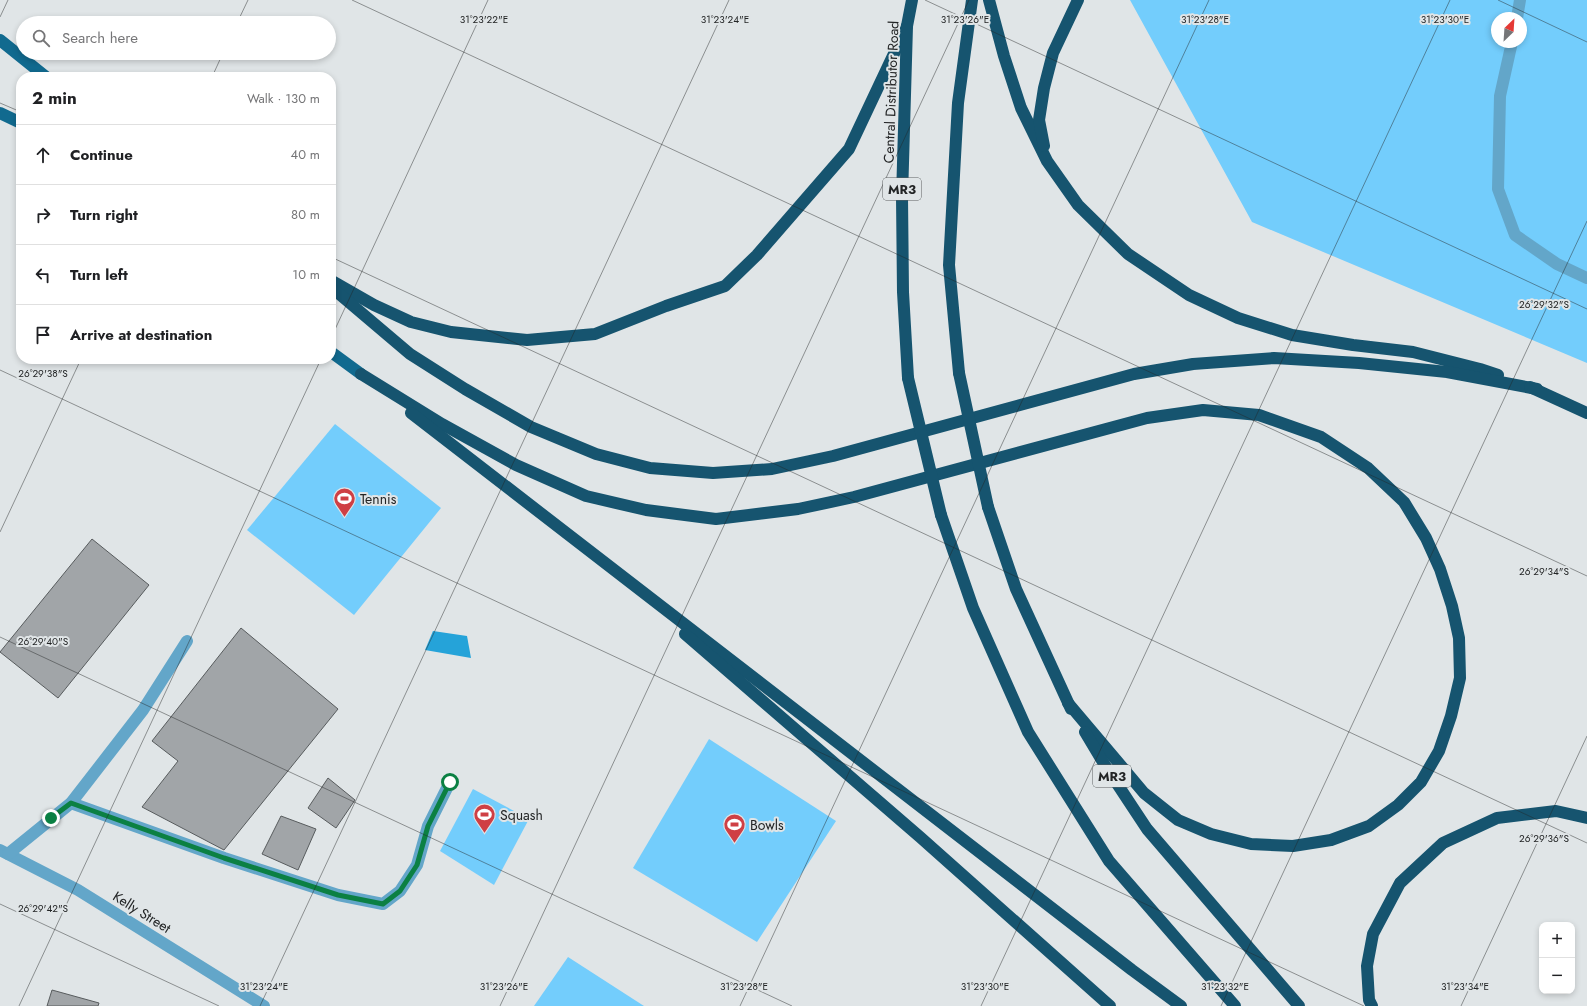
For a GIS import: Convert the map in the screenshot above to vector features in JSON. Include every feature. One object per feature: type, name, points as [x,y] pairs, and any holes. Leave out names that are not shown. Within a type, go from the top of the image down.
[{"type":"highway","name":"Central Distributor Road","points":[[912,0],[907,26],[902,197],[903,292],[908,378],[941,515],[973,608],[1028,732],[1109,861],[1235,1006]]},
{"type":"highway","name":"MR3","points":[[972,0],[958,103],[949,265],[959,373],[988,507],[1016,589],[1068,703],[1106,767],[1147,829],[1299,1006]]},
{"type":"highway","points":[[989,0],[1004,56],[1021,108],[1047,161],[1078,205],[1128,254],[1189,295],[1238,318],[1292,335],[1353,345],[1413,352],[1480,369],[1537,389],[1587,413]]},
{"type":"highway","points":[[1047,161],[1039,120],[1044,88],[1053,53],[1078,0]]},
{"type":"highway","points":[[336,283],[374,305],[412,322],[451,332],[527,340],[595,334],[666,306],[725,286],[762,250],[849,149],[907,26]]},
{"type":"highway","points":[[336,291],[410,354],[465,389],[531,427],[596,454],[650,468],[713,473],[772,469],[833,456],[1134,374],[1193,364],[1274,358],[1359,363],[1447,372],[1537,389]]},
{"type":"highway","points":[[361,374],[1119,960],[1181,1006]]},
{"type":"highway","points":[[361,374],[442,424],[516,465],[586,496],[646,510],[716,518],[798,509],[854,497],[1147,418],[1203,410],[1259,414],[1321,437],[1368,468],[1404,502],[1429,544],[1440,569],[1452,606],[1459,638],[1460,678],[1451,716],[1439,751],[1421,782],[1398,805],[1369,826],[1331,840],[1293,846],[1250,844],[1211,834],[1178,820],[1144,793],[1068,703]]},
{"type":"highway","points":[[578,542],[920,837],[1110,1006]]},
{"type":"highway","points":[[1372,1006],[1369,1000],[1367,966],[1373,934],[1400,883],[1443,843],[1497,818],[1556,811],[1587,818]]},
{"type":"main road","points":[[0,40],[16,53]]},
{"type":"main road","points":[[25,60],[40,72]]},
{"type":"main road","points":[[0,113],[16,121]]},
{"type":"main road","points":[[336,356],[361,374]]},
{"type":"street","points":[[1518,12],[1520,0]]},
{"type":"street","points":[[1511,48],[1500,96],[1498,188],[1515,235],[1557,264],[1587,278]]},
{"type":"street","points":[[4,852],[71,803],[143,710],[187,641]]},
{"type":"street","points":[[71,803],[224,858],[338,895],[383,904],[400,891],[417,865],[428,826],[450,782]]},
{"type":"street","name":"Kelly Street","points":[[4,852],[78,890],[264,1006]]},
{"type":"shaded area","points":[[1130,0],[1587,0],[1587,363],[1252,222]]},
{"type":"shaded area","name":"Tennis","points":[[335,424],[441,508],[354,615],[247,530]]},
{"type":"shaded area","points":[[433,631],[467,636],[471,658],[425,650]]},
{"type":"shaded area","name":"Bowls","points":[[709,739],[836,821],[757,942],[633,868]]},
{"type":"shaded area","name":"Squash","points":[[473,789],[529,819],[494,885],[440,851]]},
{"type":"shaded area","points":[[568,957],[644,1006],[534,1006]]},
{"type":"building","points":[[92,539],[149,585],[58,698],[0,652]]},
{"type":"building","points":[[241,628],[338,709],[224,850],[142,807],[178,761],[152,741]]},
{"type":"building","points":[[328,778],[355,800],[336,828],[308,808]]},
{"type":"building","points":[[281,816],[316,829],[298,870],[262,854]]},
{"type":"building","points":[[52,990],[99,1003],[98,1006],[47,1006]]},
{"type":"place","name":"Tennis","points":[[344,518]]},
{"type":"place","name":"Squash","points":[[484,834]]},
{"type":"place","name":"Bowls","points":[[734,844]]},
{"type":"route","points":[[51,818],[71,803],[224,858],[338,895],[383,904],[400,891],[417,865],[428,826],[450,782]]}]
